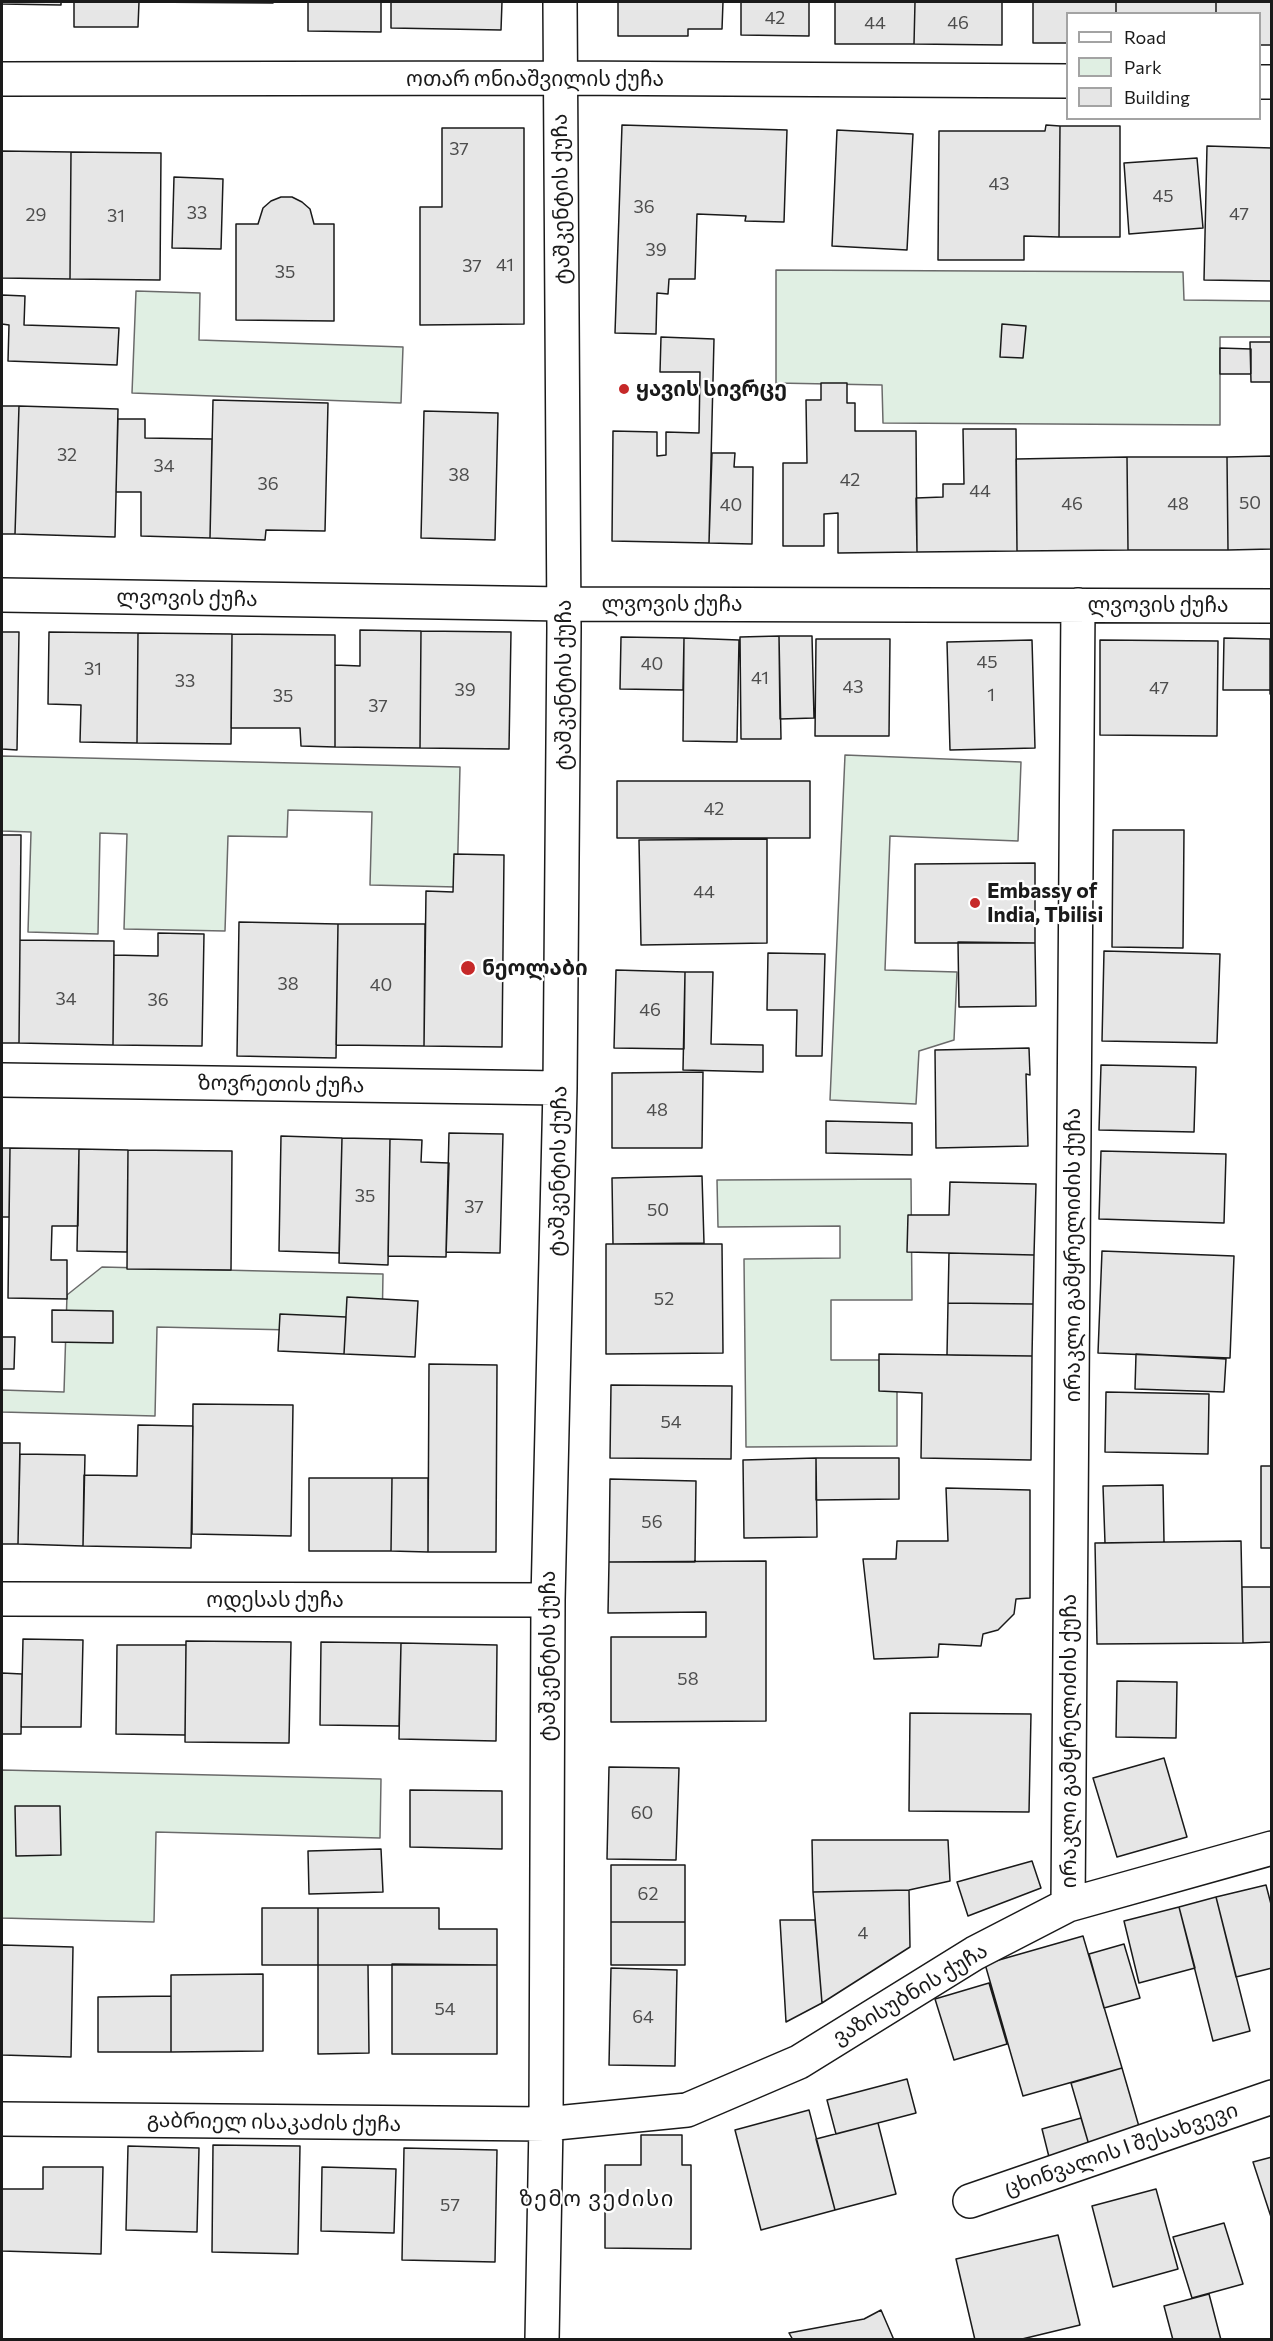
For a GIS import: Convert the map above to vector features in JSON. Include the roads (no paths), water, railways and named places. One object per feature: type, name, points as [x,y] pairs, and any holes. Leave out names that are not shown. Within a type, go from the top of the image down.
[{"type":"street","name":"ტაშკენტის ქუჩა","points":[[542,2340],[546,2124],[548,1600],[560,1088],[564,604],[560,2]]},
{"type":"street","name":"ოთარ ონიაშვილის ქუჩა","points":[[2,79],[560,78],[1066,81]]},
{"type":"street","name":"ლვოვის ქუჩა","points":[[2,595],[564,604],[1272,606]]},
{"type":"street","name":"ირაკლი გამყრელიძის ქუჩა","points":[[1068,1905],[1078,605]]},
{"type":"street","name":"ზოვრეთის ქუჩა","points":[[2,1080],[560,1088]]},
{"type":"street","name":"ოდესას ქუჩა","points":[[2,1599],[548,1600]]},
{"type":"street","name":"ვაზისუბნის ქუჩა","points":[[546,2124],[687,2110],[799,2061],[975,1953],[1068,1905],[1272,1848]]},
{"type":"street","name":"ცხინვალის I შესახვევი","points":[[970,2201],[1272,2097]]},
{"type":"street","name":"გაბრიელ ისაკაძის ქუჩა","points":[[2,2119],[546,2124]]},
{"type":"place","name":"ყავის სივრცე","points":[[624,389]]},
{"type":"place","name":"Embassy of India, Tbilisi","points":[[975,903]]},
{"type":"place","name":"ნეოლაბი","points":[[468,968]]},
{"type":"district","name":"ზემო ვეძისი","points":[[597,2199]]}]
